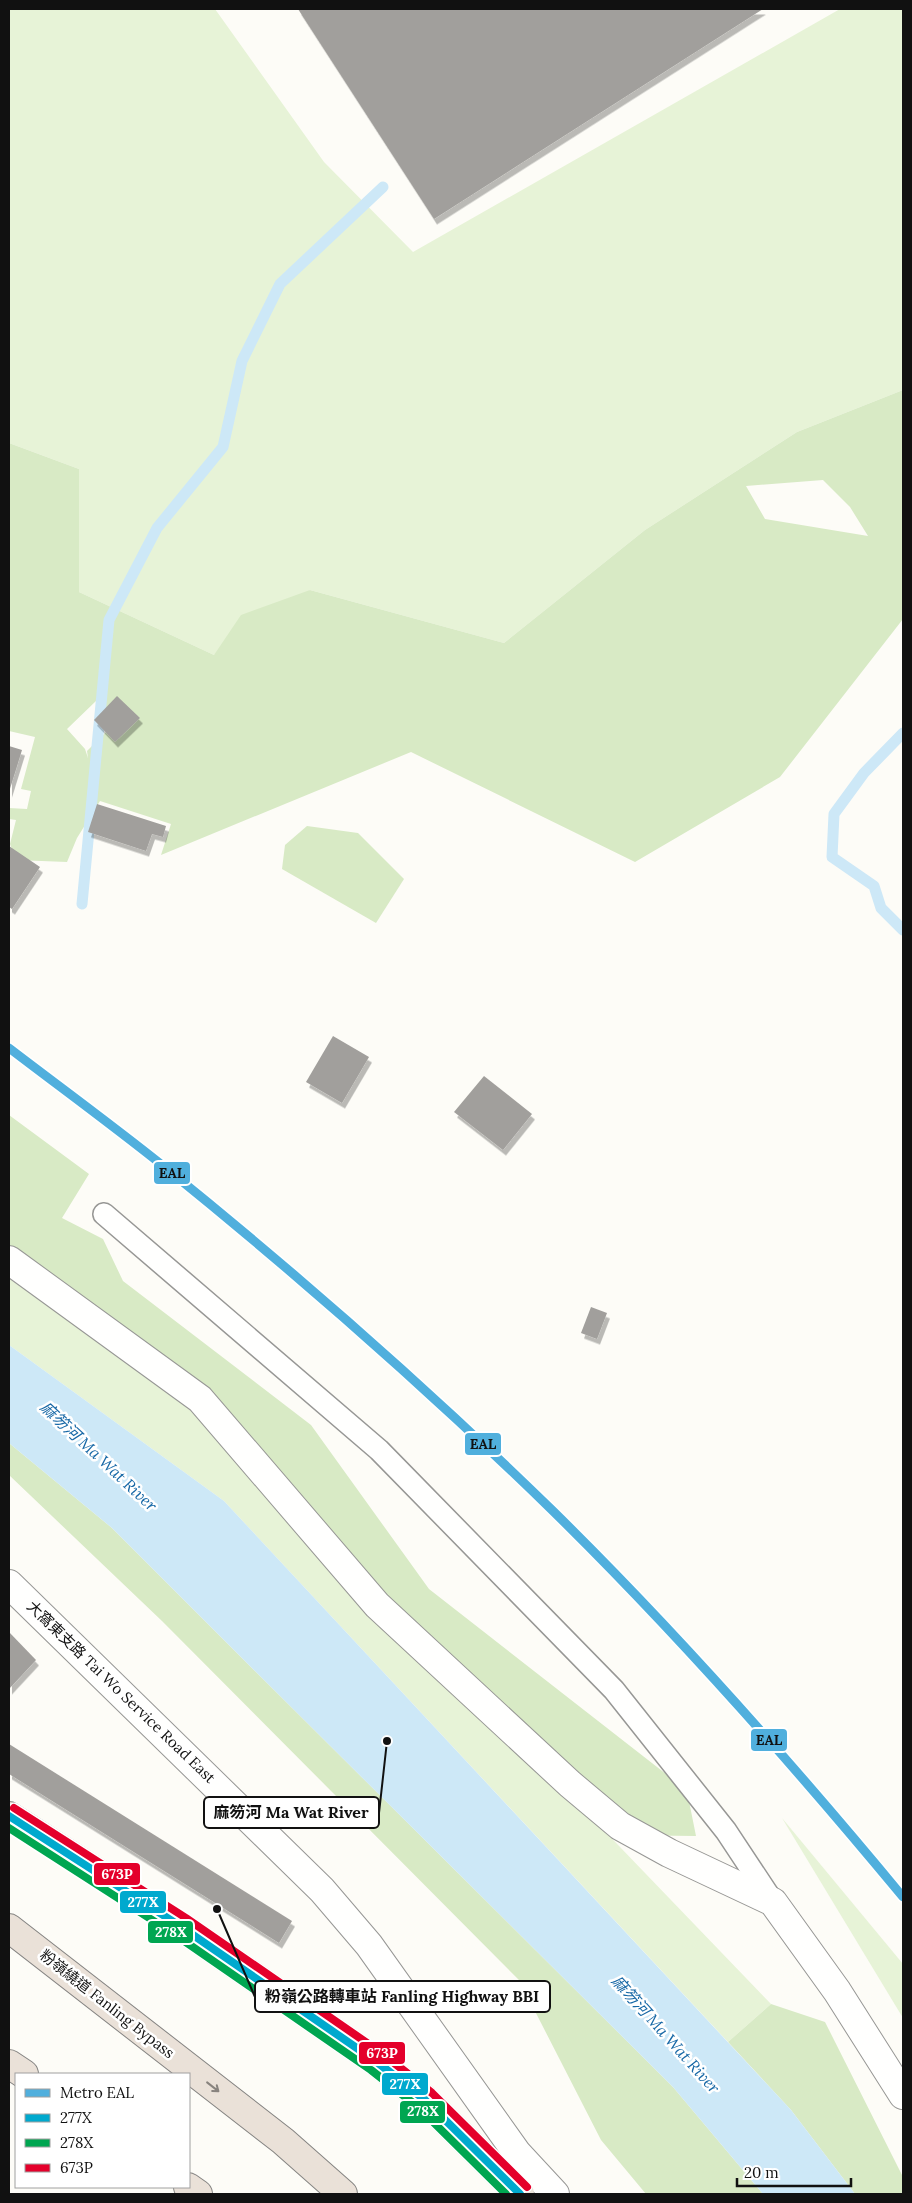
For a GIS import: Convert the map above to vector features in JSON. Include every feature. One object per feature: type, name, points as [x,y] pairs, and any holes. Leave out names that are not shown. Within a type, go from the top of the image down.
[{"type":"highway","points":[[9,1816],[180,1926],[377,2062],[425,2100],[520,2194]]},
{"type":"highway","name":"粉嶺繞道 Fanling Bypass","points":[[9,1928],[283,2141],[343,2194]]},
{"type":"highway","points":[[9,2064],[22,2073]]},
{"type":"street","points":[[9,1260],[200,1399],[377,1605],[570,1784],[620,1826],[669,1853],[772,1902],[837,1991],[903,2095]]},
{"type":"street","name":"大窩東支路 Tai Wo Service Road East","points":[[9,1584],[322,1890],[369,1945],[517,2153],[555,2194]]},
{"type":"lane","points":[[104,1214],[379,1450],[607,1683],[726,1832],[772,1902]]},
{"type":"green space","points":[[9,9],[215,9],[324,162],[413,252],[840,9],[903,9],[903,390],[797,432],[645,530],[504,643],[310,590],[214,655],[79,592],[79,469],[9,443]]},
{"type":"green space","points":[[903,390],[903,619],[780,777],[635,862],[411,752],[161,855],[171,824],[100,801],[77,838],[67,862],[16,860],[10,844],[16,820],[9,819],[9,808],[27,809],[31,791],[21,789],[35,737],[9,731],[9,443],[79,469],[79,592],[214,655],[241,615],[310,590],[504,643],[645,530],[797,432]],"holes":[[[823,480],[850,507],[868,536],[765,519],[746,486]],[[96,701],[119,719],[87,751],[88,758],[85,749],[67,729]]]},
{"type":"green space","points":[[307,826],[358,833],[404,879],[376,923],[282,869],[285,845]]},
{"type":"green space","points":[[9,1115],[89,1174],[62,1218],[103,1239],[123,1281],[311,1425],[429,1589],[675,1781],[689,1801],[696,1836],[609,1835],[190,1409],[9,1262]]},
{"type":"green space","points":[[9,1269],[190,1409],[595,1821],[771,2004],[728,2042],[224,1501],[9,1345]]},
{"type":"green space","points":[[9,1443],[112,1528],[673,2087],[763,2194],[646,2194],[601,2140],[519,1980],[162,1621],[9,1475]]},
{"type":"green space","points":[[782,1818],[903,1964],[903,2018]]},
{"type":"green space","points":[[771,2004],[825,2022],[903,2177],[903,2194],[855,2194],[791,2110],[728,2042]]},
{"type":"water","points":[[9,1345],[224,1501],[791,2110],[855,2194],[763,2194],[673,2087],[112,1528],[9,1443]]},
{"type":"building","points":[[298,9],[763,9],[434,219]]},
{"type":"building","points":[[117,696],[140,718],[115,742],[94,720]]},
{"type":"building","points":[[9,746],[22,750],[9,792]]},
{"type":"building","points":[[97,804],[166,826],[163,837],[152,834],[146,851],[88,832]]},
{"type":"building","points":[[9,846],[40,867],[12,909],[9,907]]},
{"type":"building","points":[[333,1036],[369,1057],[342,1103],[306,1082]]},
{"type":"building","points":[[484,1076],[532,1114],[503,1150],[454,1112]]},
{"type":"building","points":[[591,1307],[607,1313],[597,1339],[581,1333]]},
{"type":"building","points":[[9,1632],[36,1660],[9,1689]]},
{"type":"building","points":[[9,1744],[292,1921],[279,1943],[9,1774]]},
{"type":"waterway","points":[[82,904],[109,620],[157,528],[223,447],[242,361],[280,284],[383,187]]},
{"type":"waterway","points":[[903,733],[864,773],[834,814],[832,857],[874,886],[881,908],[903,930]]},
{"type":"metro line","name":"EAL","points":[[9,1048],[143,1150],[262,1248],[361,1333],[506,1466],[599,1557],[689,1651],[819,1797],[903,1897]]},
{"type":"transit line","name":"673P","points":[[14,1808],[186,1918],[383,2054],[432,2093],[527,2187]]},
{"type":"transit line","name":"277X","points":[[9,1816],[180,1926],[377,2062],[425,2100],[520,2194]]},
{"type":"transit line","name":"278X","points":[[9,1828],[174,1934],[371,2070],[418,2107],[506,2194]]},
{"type":"place","name":"麻笏河 Ma Wat River","points":[[387,1741]]},
{"type":"place","name":"粉嶺公路轉車站 Fanling Highway BBI","points":[[217,1909]]}]
